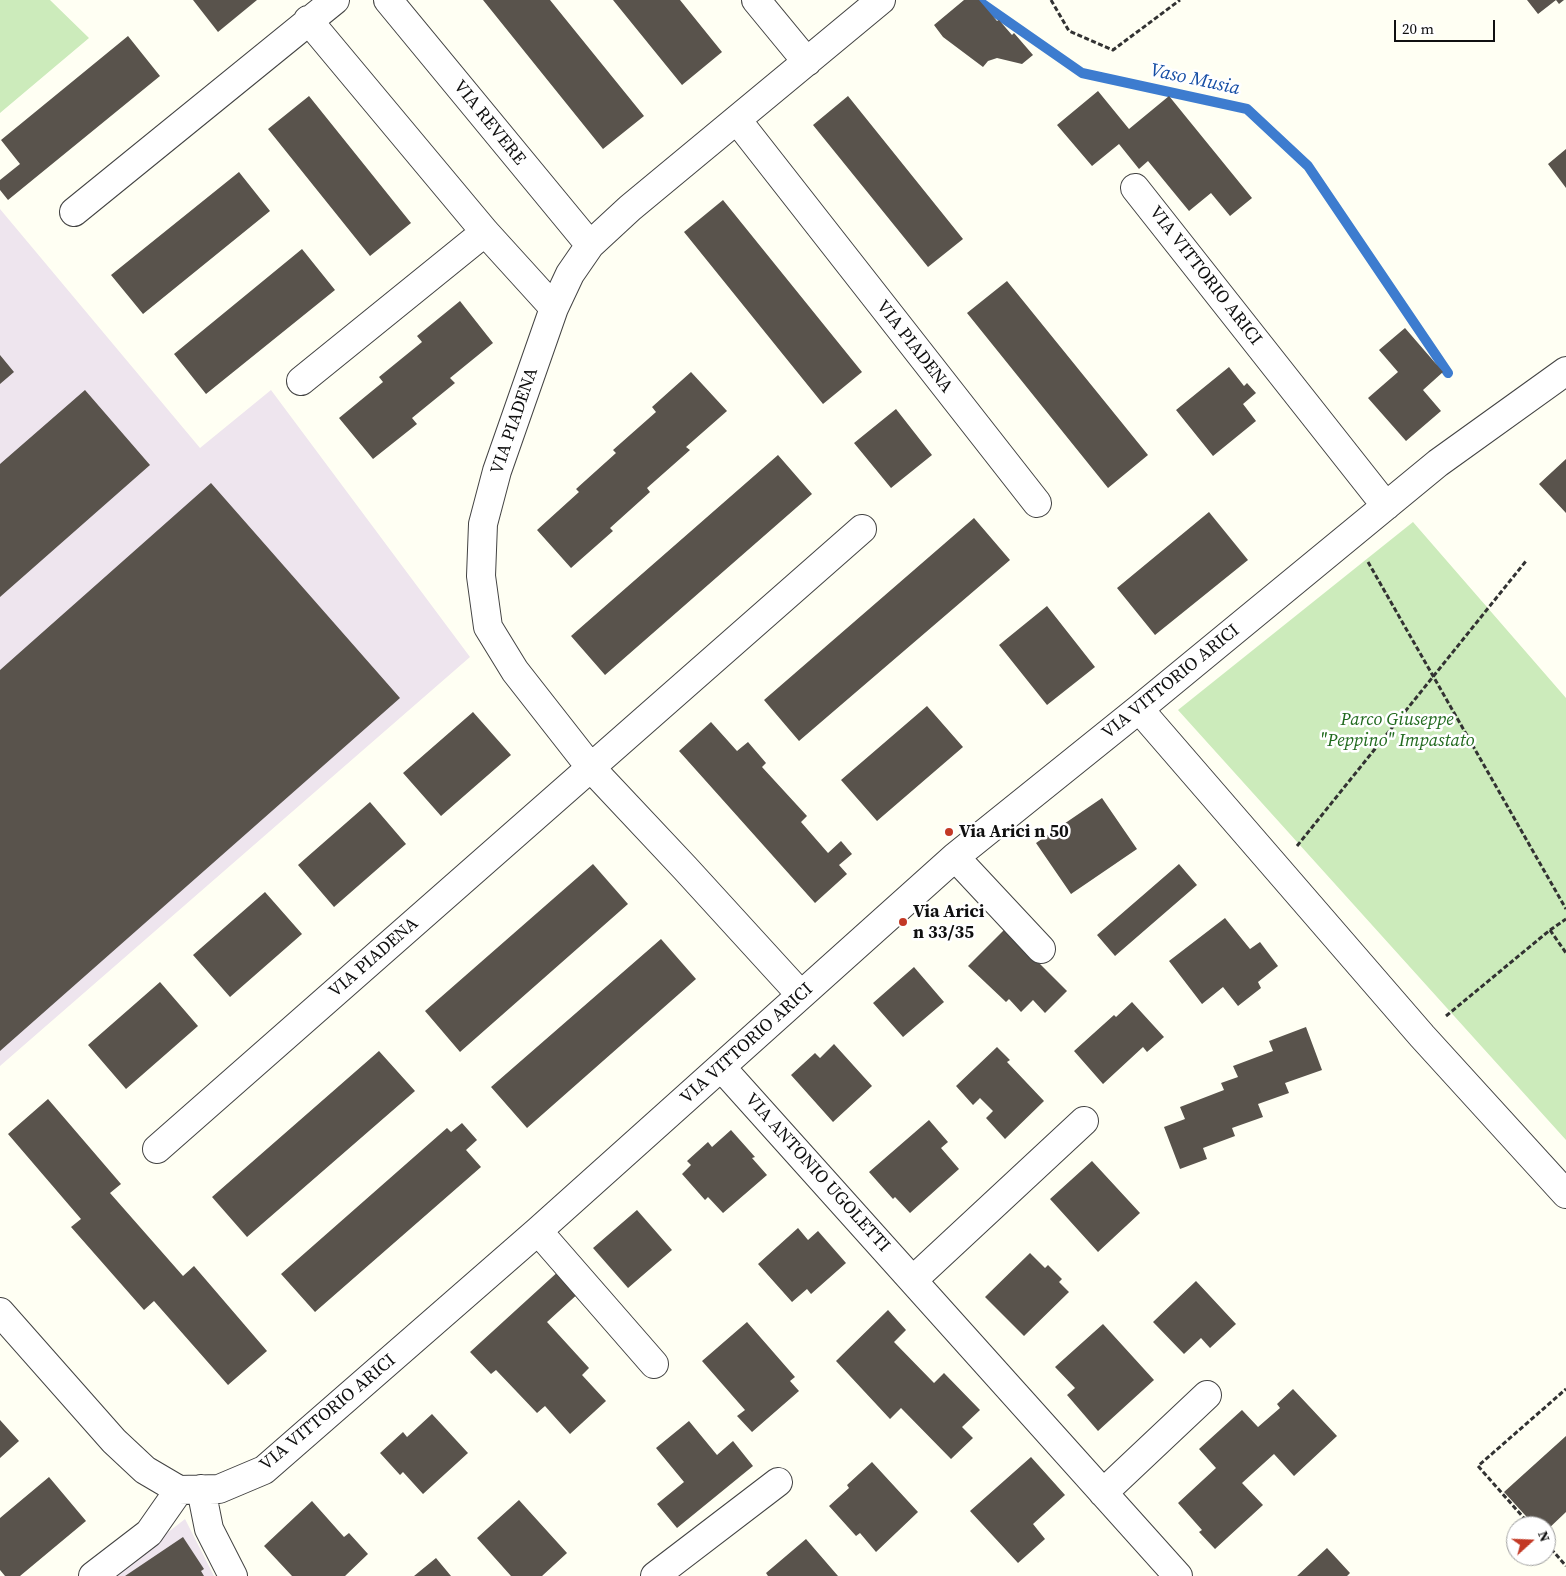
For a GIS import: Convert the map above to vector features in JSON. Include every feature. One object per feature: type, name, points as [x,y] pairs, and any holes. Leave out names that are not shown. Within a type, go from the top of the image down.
[{"type":"street","points":[[74,212],[334,0]]},
{"type":"street","name":"VIA REVERE","points":[[388,0],[590,245]]},
{"type":"street","points":[[756,0],[807,62]]},
{"type":"street","name":"VIA PIADENA","points":[[801,995],[591,768],[515,671],[488,627],[481,576],[483,524],[497,471],[554,308],[570,274],[590,245],[630,208],[881,0]]},
{"type":"street","points":[[308,20],[485,232],[554,308]]},
{"type":"street","name":"VIA PIADENA","points":[[737,120],[1037,503]]},
{"type":"street","name":"VIA VITTORIO ARICI","points":[[1135,188],[1386,506]]},
{"type":"street","points":[[301,381],[485,232]]},
{"type":"street","name":"VIA VITTORIO ARICI","points":[[190,1489],[219,1489],[264,1470],[538,1231],[956,857],[1438,463],[1566,371]]},
{"type":"street","name":"VIA PIADENA","points":[[157,1149],[862,529]]},
{"type":"street","points":[[1139,709],[1422,1036],[1566,1194]]},
{"type":"street","points":[[956,857],[1041,949]]},
{"type":"street","name":"VIA ANTONIO UGOLETTI","points":[[721,1066],[1178,1576]]},
{"type":"street","points":[[914,1280],[1084,1121]]},
{"type":"street","points":[[538,1231],[654,1364]]},
{"type":"street","points":[[1,1315],[114,1441],[145,1470],[190,1489],[233,1576]]},
{"type":"street","points":[[1103,1493],[1207,1396]]},
{"type":"street","points":[[655,1576],[778,1482]]},
{"type":"street","points":[[94,1576],[149,1534],[190,1489]]},
{"type":"path","points":[[1051,0],[1068,31],[1113,50],[1180,0]]},
{"type":"path","points":[[1355,531],[1366,559],[1566,909]]},
{"type":"path","points":[[1278,870],[1526,561]]},
{"type":"path","points":[[1422,1036],[1550,930],[1566,919]]},
{"type":"path","points":[[1550,930],[1566,953]]},
{"type":"path","points":[[1522,1516],[1478,1466],[1566,1389]]},
{"type":"path","points":[[1556,1554],[1566,1566]]},
{"type":"shaded area","points":[[0,209],[200,448],[271,390],[470,657],[0,1066]]},
{"type":"shaded area","points":[[185,1519],[214,1576],[112,1576]]},
{"type":"green space","points":[[0,0],[50,0],[89,38],[0,113]]},
{"type":"green space","name":"Parco Giuseppe \"Peppino\" Impastato","points":[[1413,522],[1566,698],[1566,1140],[1178,710]]},
{"type":"building","points":[[193,0],[257,0],[218,32]]},
{"type":"building","points":[[483,0],[550,0],[644,116],[603,149]]},
{"type":"building","points":[[613,0],[680,0],[722,52],[682,85]]},
{"type":"building","points":[[964,0],[979,0],[997,21],[999,20],[1012,35],[1014,33],[1033,55],[1022,64],[997,58],[988,61],[983,67],[943,37],[934,25]]},
{"type":"building","points":[[1527,0],[1556,0],[1538,14]]},
{"type":"building","points":[[1556,0],[1564,0],[1559,4]]},
{"type":"building","points":[[128,36],[160,76],[8,200],[0,190],[0,180],[20,164],[1,140]]},
{"type":"building","points":[[1098,91],[1129,129],[1169,96],[1252,198],[1230,216],[1211,193],[1189,211],[1148,161],[1139,169],[1119,144],[1092,166],[1057,125]]},
{"type":"building","points":[[309,96],[411,223],[370,256],[268,129]]},
{"type":"building","points":[[848,96],[963,239],[928,267],[813,125]]},
{"type":"building","points":[[1566,149],[1566,188],[1548,164]]},
{"type":"building","points":[[239,172],[270,211],[143,314],[111,275]]},
{"type":"building","points":[[723,200],[862,372],[823,404],[684,232]]},
{"type":"building","points":[[302,249],[335,290],[206,394],[174,354]]},
{"type":"building","points":[[1007,281],[1148,455],[1108,488],[967,313]]},
{"type":"building","points":[[460,301],[493,343],[450,378],[455,383],[412,418],[417,424],[373,459],[339,418],[383,382],[379,377],[422,342],[417,336]]},
{"type":"building","points":[[1405,328],[1443,372],[1423,390],[1441,411],[1406,441],[1368,398],[1398,372],[1379,350]]},
{"type":"building","points":[[0,355],[14,372],[0,384]]},
{"type":"building","points":[[1229,367],[1244,386],[1247,383],[1256,393],[1243,404],[1256,421],[1213,456],[1176,410]]},
{"type":"building","points":[[691,372],[727,411],[686,447],[690,450],[647,488],[650,492],[610,528],[613,531],[571,568],[537,530],[579,492],[576,489],[616,453],[613,450],[656,412],[652,407]]},
{"type":"building","points":[[85,390],[150,465],[0,597],[0,464]]},
{"type":"building","points":[[896,409],[932,455],[891,488],[854,443]]},
{"type":"building","points":[[778,455],[812,494],[605,675],[571,636]]},
{"type":"building","points":[[1566,459],[1566,513],[1539,484]]},
{"type":"building","points":[[211,483],[400,698],[0,1051],[0,670]]},
{"type":"building","points":[[1209,512],[1248,560],[1155,635],[1117,588]]},
{"type":"building","points":[[974,518],[1010,560],[799,741],[764,700]]},
{"type":"building","points":[[1047,606],[1095,667],[1047,705],[999,645]]},
{"type":"building","points":[[927,706],[963,747],[877,821],[841,780]]},
{"type":"building","points":[[473,712],[511,755],[441,816],[403,773]]},
{"type":"building","points":[[711,722],[737,751],[748,742],[766,763],[762,767],[807,816],[801,822],[828,853],[841,841],[852,854],[839,865],[847,874],[815,903],[679,751]]},
{"type":"building","points":[[1102,798],[1137,849],[1071,894],[1036,843]]},
{"type":"building","points":[[370,802],[406,844],[334,907],[298,865]]},
{"type":"building","points":[[593,864],[628,904],[460,1052],[425,1011]]},
{"type":"building","points":[[1179,864],[1197,885],[1115,956],[1097,935]]},
{"type":"building","points":[[265,892],[302,934],[230,997],[193,955]]},
{"type":"building","points":[[1225,918],[1250,949],[1260,942],[1278,966],[1258,982],[1261,988],[1238,1006],[1223,987],[1202,1004],[1169,961]]},
{"type":"building","points":[[1005,929],[1067,991],[1045,1013],[1033,1000],[1021,1012],[1009,999],[1006,1002],[968,966]]},
{"type":"building","points":[[661,939],[696,979],[527,1128],[491,1087]]},
{"type":"building","points":[[914,967],[944,1002],[903,1037],[873,1003]]},
{"type":"building","points":[[160,982],[198,1026],[126,1089],[88,1045]]},
{"type":"building","points":[[1132,1002],[1164,1037],[1147,1052],[1143,1047],[1103,1084],[1074,1051],[1114,1015],[1116,1017]]},
{"type":"building","points":[[1306,1027],[1322,1070],[1285,1083],[1289,1093],[1258,1104],[1263,1117],[1232,1128],[1235,1136],[1203,1148],[1207,1159],[1180,1169],[1164,1127],[1185,1119],[1180,1107],[1224,1090],[1221,1083],[1238,1077],[1233,1066],[1273,1051],[1269,1041]]},
{"type":"building","points":[[834,1044],[872,1086],[833,1122],[791,1075],[815,1053],[820,1058]]},
{"type":"building","points":[[997,1047],[1010,1060],[1007,1062],[1044,1101],[1005,1139],[986,1118],[993,1111],[980,1098],[973,1105],[956,1086]]},
{"type":"building","points":[[379,1051],[415,1091],[247,1237],[212,1197]]},
{"type":"building","points":[[48,1099],[121,1184],[110,1193],[183,1276],[194,1266],[267,1351],[228,1385],[154,1301],[144,1310],[71,1227],[81,1219],[8,1134]]},
{"type":"building","points":[[929,1120],[948,1142],[941,1148],[959,1169],[910,1213],[895,1197],[893,1199],[869,1172]]},
{"type":"building","points":[[462,1123],[477,1140],[466,1150],[481,1167],[315,1312],[281,1274],[447,1128],[451,1132]]},
{"type":"building","points":[[731,1130],[755,1157],[752,1158],[767,1175],[723,1213],[708,1197],[705,1200],[682,1174],[691,1165],[687,1161],[708,1142],[712,1147]]},
{"type":"building","points":[[1092,1161],[1140,1213],[1098,1252],[1050,1199]]},
{"type":"building","points":[[637,1210],[672,1250],[628,1288],[593,1248]]},
{"type":"building","points":[[798,1228],[808,1240],[818,1231],[846,1263],[811,1294],[807,1289],[792,1302],[758,1264]]},
{"type":"building","points":[[1030,1253],[1045,1268],[1048,1265],[1062,1279],[1059,1282],[1069,1292],[1024,1336],[985,1297]]},
{"type":"building","points":[[561,1269],[581,1291],[547,1322],[589,1368],[582,1375],[606,1401],[570,1434],[545,1406],[537,1413],[496,1370],[491,1374],[470,1352]]},
{"type":"building","points":[[1196,1281],[1236,1324],[1210,1348],[1201,1338],[1184,1354],[1153,1322]]},
{"type":"building","points":[[888,1310],[906,1330],[894,1342],[934,1383],[944,1373],[980,1410],[962,1427],[973,1438],[951,1459],[901,1408],[890,1419],[836,1361]]},
{"type":"building","points":[[747,1322],[795,1377],[790,1381],[799,1391],[752,1432],[737,1416],[745,1410],[702,1361]]},
{"type":"building","points":[[1103,1324],[1154,1380],[1098,1431],[1067,1395],[1075,1388],[1055,1367]]},
{"type":"building","points":[[1293,1389],[1337,1436],[1294,1476],[1274,1454],[1242,1483],[1263,1505],[1215,1549],[1199,1532],[1202,1530],[1178,1503],[1216,1468],[1199,1449],[1242,1410],[1258,1427],[1280,1408],[1277,1404]]},
{"type":"building","points":[[432,1414],[468,1453],[423,1494],[403,1472],[400,1475],[380,1453],[403,1432],[407,1437]]},
{"type":"building","points":[[0,1420],[19,1441],[0,1458]]},
{"type":"building","points":[[689,1421],[717,1455],[733,1441],[753,1466],[677,1528],[657,1504],[684,1482],[656,1448]]},
{"type":"building","points":[[1566,1436],[1566,1512],[1556,1522],[1556,1516],[1526,1516],[1504,1492]]},
{"type":"building","points":[[1031,1457],[1065,1495],[1033,1524],[1045,1539],[1018,1563],[970,1511]]},
{"type":"building","points":[[872,1462],[918,1512],[876,1552],[860,1533],[856,1536],[829,1506],[849,1488],[847,1485]]},
{"type":"building","points":[[49,1477],[86,1521],[20,1576],[5,1576],[0,1570],[0,1518]]},
{"type":"building","points":[[519,1500],[567,1553],[542,1576],[511,1576],[477,1538]]},
{"type":"building","points":[[312,1501],[344,1537],[349,1533],[368,1554],[345,1576],[292,1576],[264,1546]]},
{"type":"building","points":[[183,1537],[204,1569],[201,1571],[204,1576],[125,1576]]},
{"type":"building","points":[[806,1539],[838,1576],[768,1576],[766,1573]]},
{"type":"building","points":[[1327,1548],[1350,1573],[1347,1576],[1297,1576]]},
{"type":"building","points":[[436,1558],[451,1576],[414,1576]]},
{"type":"waterway","name":"Vaso Musia","points":[[977,0],[1082,73],[1247,109],[1308,166],[1448,373]]},
{"type":"place","name":"Via Arici n 50","points":[[949,832]]},
{"type":"place","name":"Via Arici n 33/35","points":[[903,922]]}]
